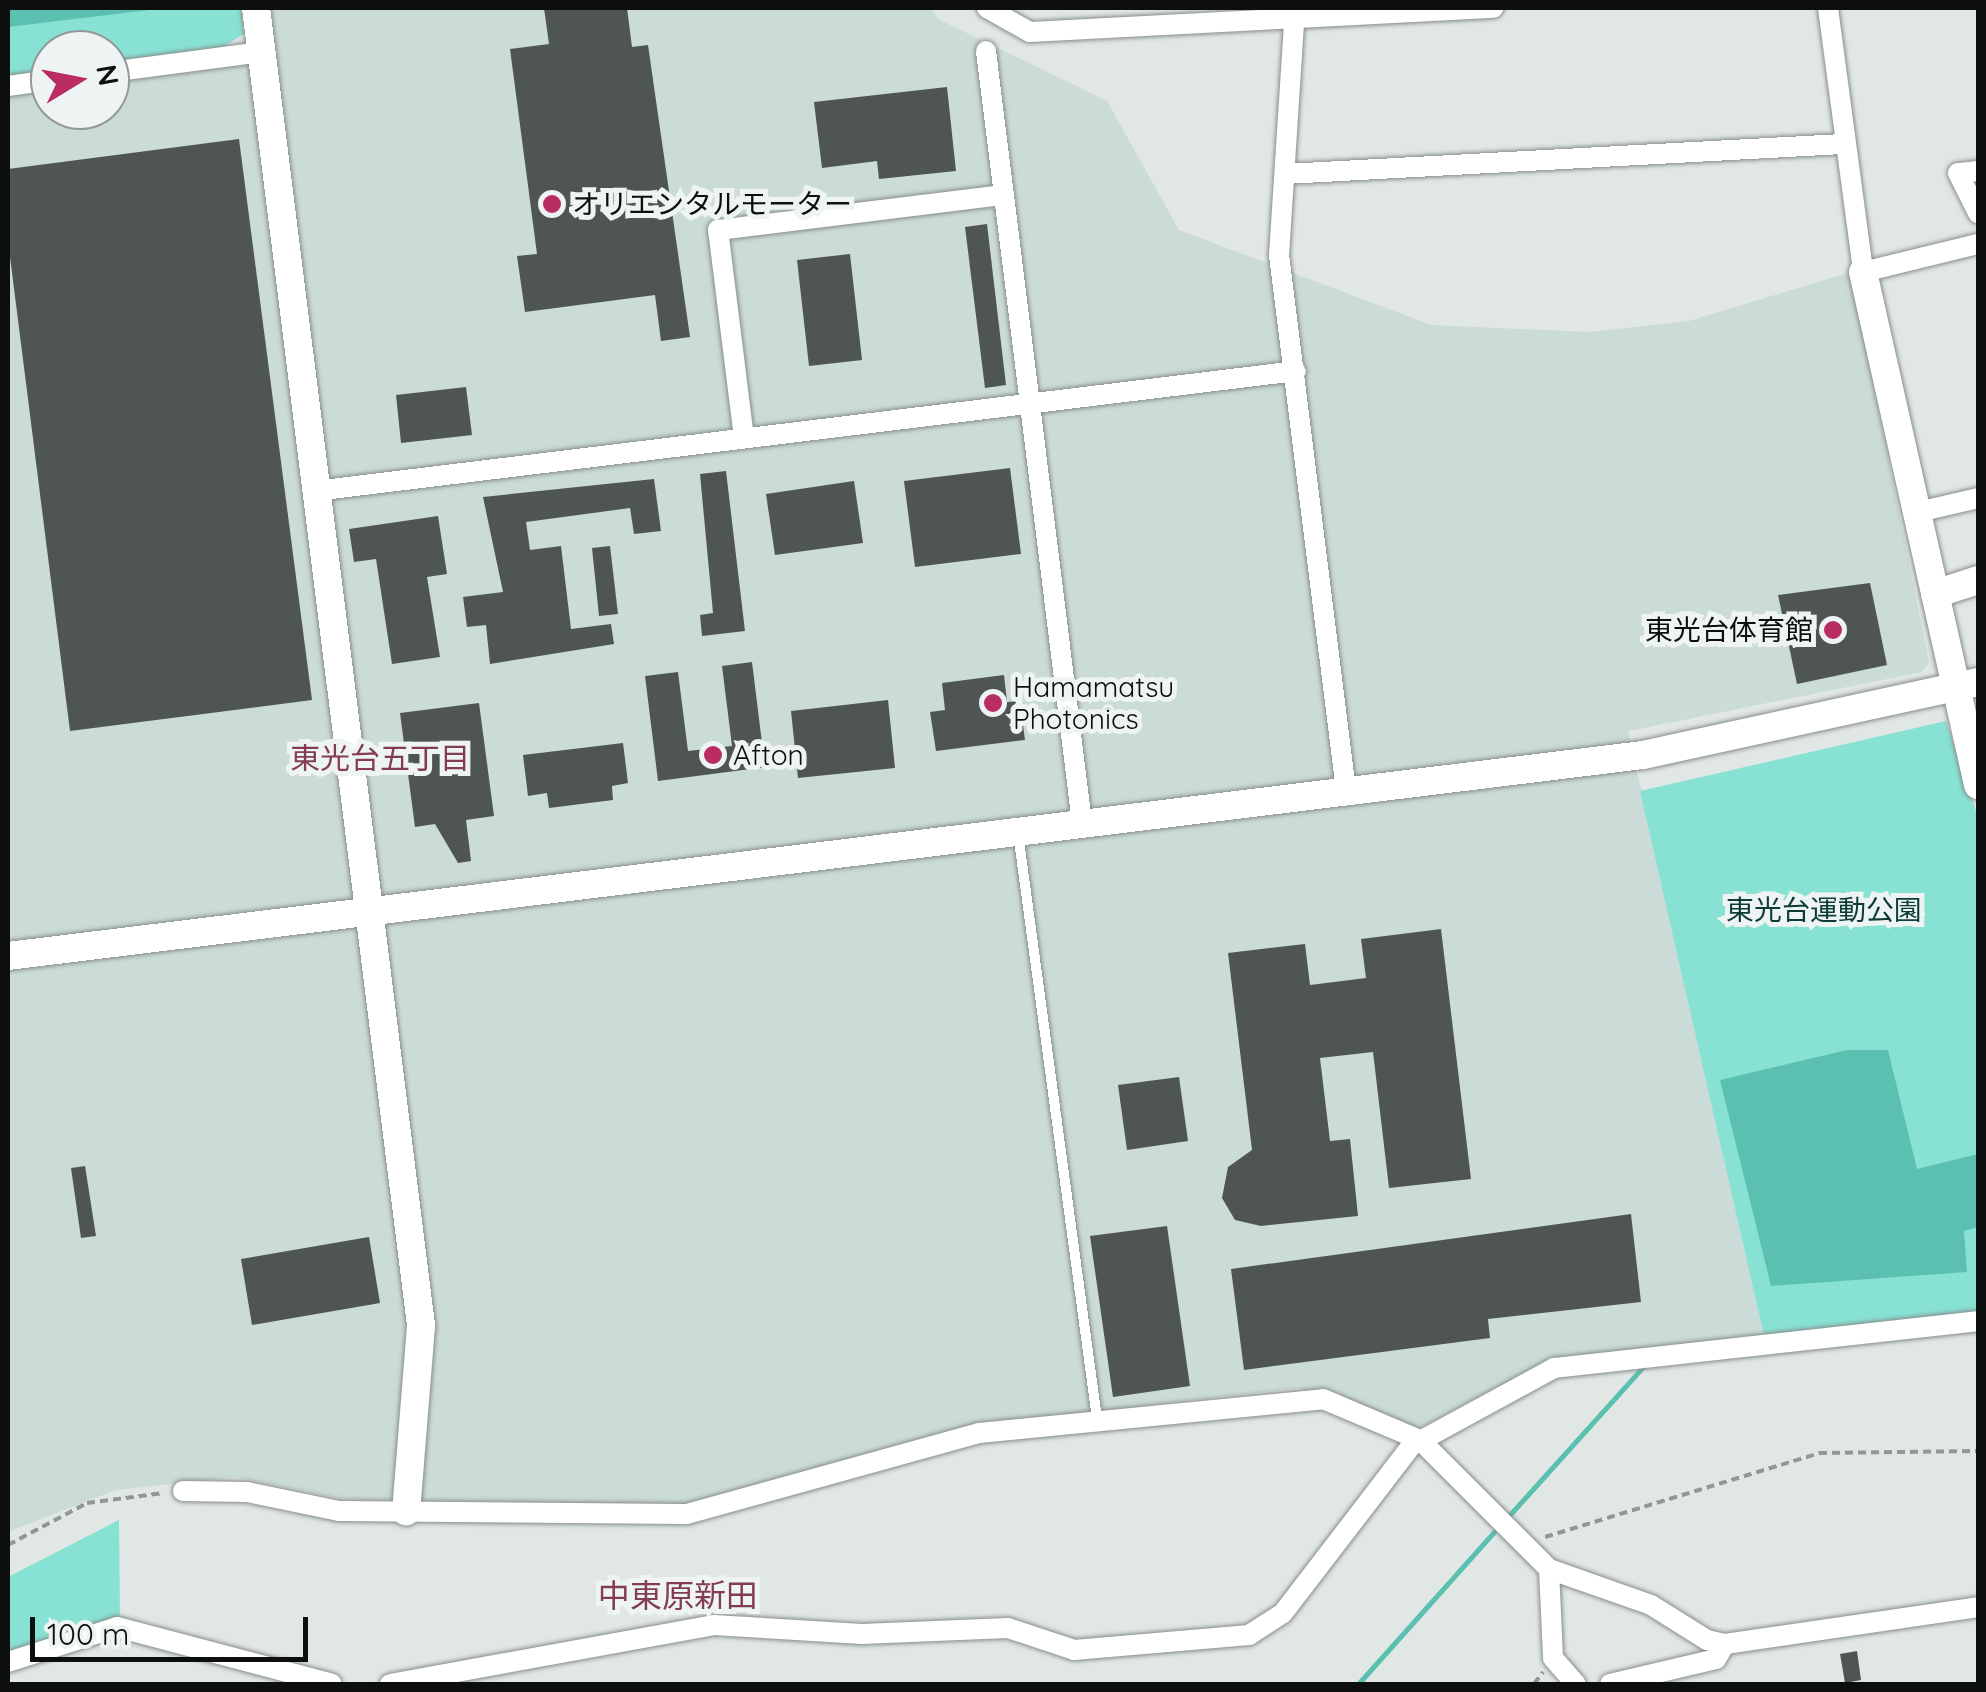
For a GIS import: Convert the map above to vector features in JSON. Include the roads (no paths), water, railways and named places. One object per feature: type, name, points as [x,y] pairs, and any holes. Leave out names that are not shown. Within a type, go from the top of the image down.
[{"type":"street","points":[[256,8],[421,1326],[406,1512]]},
{"type":"street","points":[[987,8],[1030,32],[1295,13],[1493,8]]},
{"type":"street","points":[[1828,8],[1842,144],[1863,272],[1935,594],[1967,686],[1978,784]]},
{"type":"street","points":[[1295,13],[1279,254],[1346,791]]},
{"type":"street","points":[[986,51],[1082,823]]},
{"type":"street","points":[[130,69],[262,52]]},
{"type":"street","points":[[1285,174],[1842,144]]},
{"type":"street","points":[[1978,171],[1958,173],[1978,214]]},
{"type":"street","points":[[744,438],[718,230],[1004,194]]},
{"type":"street","points":[[1863,272],[1978,244]]},
{"type":"street","points":[[315,491],[1296,371]]},
{"type":"street","points":[[1918,512],[1978,498]]},
{"type":"street","points":[[1935,594],[1978,580]]},
{"type":"street","points":[[8,956],[1704,744],[1967,686]]},
{"type":"street","points":[[390,1684],[714,1625],[862,1634],[1008,1628],[1074,1650],[1249,1635],[1283,1613],[1420,1440],[1554,1368],[1978,1321]]},
{"type":"street","points":[[182,1491],[406,1512],[687,1514],[979,1433],[1323,1399],[1420,1440],[1550,1569],[1651,1605],[1725,1644],[1978,1607]]},
{"type":"street","points":[[1550,1569],[1554,1658],[1576,1684]]},
{"type":"street","points":[[8,1662],[118,1627],[332,1684]]},
{"type":"street","points":[[1610,1684],[1716,1658],[1725,1644]]},
{"type":"lane","points":[[1018,832],[1097,1420]]},
{"type":"waterway","points":[[1506,1519],[1643,1367]]},
{"type":"waterway","points":[[1358,1684],[1494,1532]]},
{"type":"place","name":"オリエンタルモーター","points":[[552,204]]},
{"type":"place","name":"東光台体育館","points":[[1833,630]]},
{"type":"place","name":"Hamamatsu Photonics","points":[[993,703]]},
{"type":"place","name":"Afton","points":[[713,755]]},
{"type":"district","name":"東光台五丁目","points":[[380,758]]},
{"type":"district","name":"中東原新田","points":[[678,1595]]},
{"type":"park label","name":"東光台運動公園","points":[[1824,910]]}]
